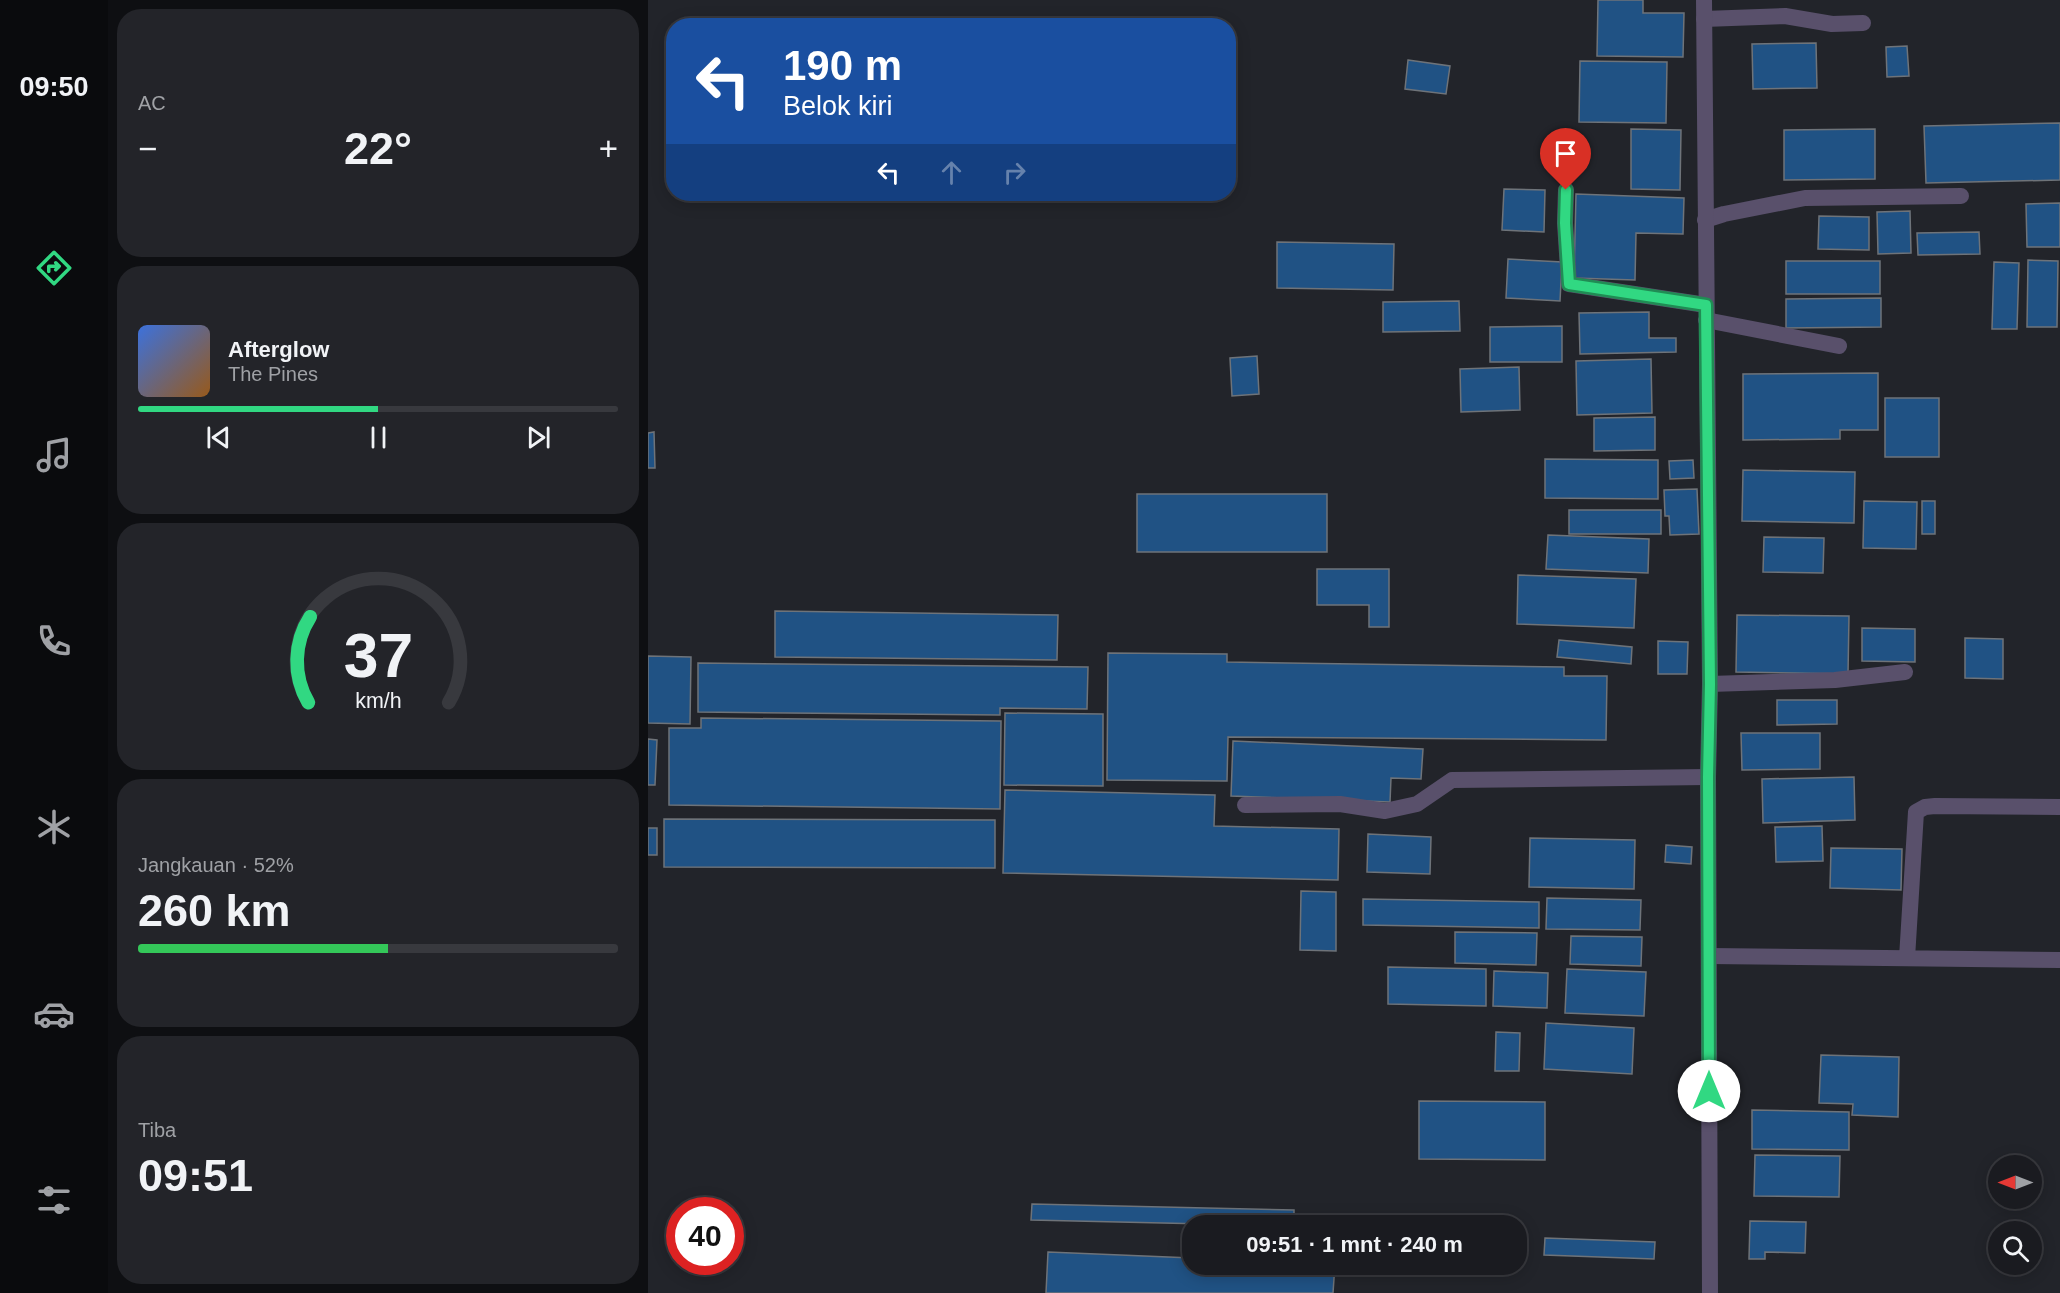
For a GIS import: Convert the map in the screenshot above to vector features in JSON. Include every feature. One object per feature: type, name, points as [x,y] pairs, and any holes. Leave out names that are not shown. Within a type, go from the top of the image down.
[{"type":"street","points":[[1704,0],[1710,684],[1708,777],[1710,1293]]},
{"type":"street","points":[[1704,19],[1785,16],[1832,24],[1863,23]]},
{"type":"street","points":[[1566,190],[1565,223],[1569,284],[1706,312],[1839,346]]},
{"type":"street","points":[[1705,220],[1805,198],[1961,196]]},
{"type":"street","points":[[1710,684],[1834,680],[1905,672]]},
{"type":"street","points":[[1245,805],[1340,804],[1385,811],[1417,804],[1452,780],[1708,777]]},
{"type":"street","points":[[1907,958],[1916,812],[1925,807],[1935,806],[2060,807]]},
{"type":"street","points":[[1709,956],[2060,960]]},
{"type":"building","points":[[1598,0],[1643,0],[1643,13],[1684,13],[1683,57],[1597,56]]},
{"type":"building","points":[[1816,43],[1817,88],[1753,89],[1752,44]]},
{"type":"building","points":[[1907,46],[1909,76],[1887,77],[1886,47]]},
{"type":"building","points":[[1408,60],[1450,66],[1446,94],[1405,89]]},
{"type":"building","points":[[1580,61],[1667,62],[1666,123],[1579,122]]},
{"type":"building","points":[[2060,123],[2060,180],[1926,183],[1924,126]]},
{"type":"building","points":[[1631,129],[1681,130],[1680,190],[1631,189]]},
{"type":"building","points":[[1875,129],[1875,179],[1784,180],[1784,130]]},
{"type":"building","points":[[1504,189],[1545,190],[1544,232],[1502,230]]},
{"type":"building","points":[[1576,194],[1684,198],[1683,234],[1636,233],[1635,280],[1574,278]]},
{"type":"building","points":[[2060,203],[2060,247],[2027,247],[2026,204]]},
{"type":"building","points":[[1910,211],[1911,253],[1878,254],[1877,212]]},
{"type":"building","points":[[1819,216],[1869,217],[1869,250],[1818,249]]},
{"type":"building","points":[[1979,232],[1980,254],[1918,255],[1917,233]]},
{"type":"building","points":[[1277,242],[1394,244],[1393,290],[1277,288]]},
{"type":"building","points":[[1508,259],[1562,262],[1560,301],[1506,298]]},
{"type":"building","points":[[2028,260],[2058,261],[2057,327],[2027,327]]},
{"type":"building","points":[[1786,261],[1880,261],[1880,294],[1786,294]]},
{"type":"building","points":[[1994,262],[2019,263],[2017,329],[1992,329]]},
{"type":"building","points":[[1881,298],[1881,327],[1786,328],[1786,299]]},
{"type":"building","points":[[1459,301],[1460,331],[1383,332],[1383,302]]},
{"type":"building","points":[[1649,312],[1649,338],[1676,338],[1676,352],[1580,354],[1579,313]]},
{"type":"building","points":[[1562,326],[1562,362],[1490,362],[1490,327]]},
{"type":"building","points":[[1257,356],[1259,394],[1232,396],[1230,358]]},
{"type":"building","points":[[1651,359],[1652,413],[1577,415],[1576,361]]},
{"type":"building","points":[[1519,367],[1520,410],[1461,412],[1460,369]]},
{"type":"building","points":[[1878,373],[1878,430],[1840,430],[1840,439],[1743,440],[1743,374]]},
{"type":"building","points":[[1885,398],[1939,398],[1939,457],[1885,457]]},
{"type":"building","points":[[1655,417],[1655,450],[1594,451],[1594,418]]},
{"type":"building","points":[[654,432],[655,468],[648,468],[648,433]]},
{"type":"building","points":[[1545,459],[1658,460],[1658,499],[1545,498]]},
{"type":"building","points":[[1693,460],[1694,478],[1670,479],[1669,461]]},
{"type":"building","points":[[1743,470],[1855,472],[1854,523],[1742,521]]},
{"type":"building","points":[[1697,489],[1699,534],[1670,535],[1669,516],[1665,516],[1664,490]]},
{"type":"building","points":[[1137,494],[1327,494],[1327,552],[1137,552]]},
{"type":"building","points":[[1864,501],[1917,502],[1916,549],[1863,548]]},
{"type":"building","points":[[1922,501],[1935,501],[1935,534],[1922,534]]},
{"type":"building","points":[[1569,510],[1661,510],[1661,534],[1569,534]]},
{"type":"building","points":[[1548,535],[1649,539],[1648,573],[1546,569]]},
{"type":"building","points":[[1764,537],[1824,538],[1823,573],[1763,572]]},
{"type":"building","points":[[1317,569],[1389,569],[1389,627],[1369,627],[1369,605],[1317,605]]},
{"type":"building","points":[[1518,575],[1636,579],[1634,628],[1517,624]]},
{"type":"building","points":[[775,611],[1058,615],[1057,660],[775,657]]},
{"type":"building","points":[[1737,615],[1849,616],[1848,674],[1736,672]]},
{"type":"building","points":[[1862,628],[1915,629],[1915,662],[1862,661]]},
{"type":"building","points":[[1965,638],[2003,639],[2003,679],[1965,678]]},
{"type":"building","points":[[1559,640],[1632,647],[1631,664],[1557,657]]},
{"type":"building","points":[[1658,641],[1688,642],[1687,674],[1658,674]]},
{"type":"building","points":[[1108,653],[1227,654],[1227,662],[1564,667],[1564,676],[1607,676],[1606,740],[1228,737],[1227,781],[1107,780]]},
{"type":"building","points":[[648,656],[691,657],[690,724],[648,723]]},
{"type":"building","points":[[698,663],[1088,667],[1087,709],[1000,708],[1000,715],[698,712]]},
{"type":"building","points":[[1777,700],[1837,700],[1837,724],[1777,725]]},
{"type":"building","points":[[1005,713],[1103,714],[1103,786],[1004,785]]},
{"type":"building","points":[[701,718],[1001,721],[1000,809],[669,805],[669,728],[701,728]]},
{"type":"building","points":[[1741,733],[1820,733],[1820,769],[1742,770]]},
{"type":"building","points":[[648,739],[657,740],[655,785],[648,785]]},
{"type":"building","points":[[1233,741],[1423,749],[1421,779],[1391,778],[1390,802],[1231,796]]},
{"type":"building","points":[[1854,777],[1855,820],[1763,823],[1762,779]]},
{"type":"building","points":[[1005,790],[1215,795],[1214,826],[1339,829],[1338,880],[1003,873]]},
{"type":"building","points":[[664,819],[995,820],[995,868],[664,867]]},
{"type":"building","points":[[1822,826],[1823,861],[1776,862],[1775,827]]},
{"type":"building","points":[[648,828],[657,828],[657,855],[648,855]]},
{"type":"building","points":[[1368,834],[1431,837],[1430,874],[1367,872]]},
{"type":"building","points":[[1530,838],[1635,840],[1634,889],[1529,887]]},
{"type":"building","points":[[1666,845],[1692,847],[1691,864],[1665,862]]},
{"type":"building","points":[[1831,848],[1902,849],[1901,890],[1830,888]]},
{"type":"building","points":[[1301,891],[1336,892],[1336,951],[1300,950]]},
{"type":"building","points":[[1547,898],[1641,900],[1640,930],[1546,929]]},
{"type":"building","points":[[1363,899],[1539,902],[1539,928],[1363,925]]},
{"type":"building","points":[[1455,932],[1537,933],[1536,965],[1455,963]]},
{"type":"building","points":[[1571,936],[1642,937],[1641,966],[1570,964]]},
{"type":"building","points":[[1388,967],[1486,969],[1486,1006],[1388,1004]]},
{"type":"building","points":[[1567,969],[1646,972],[1644,1016],[1565,1013]]},
{"type":"building","points":[[1494,971],[1548,973],[1547,1008],[1493,1006]]},
{"type":"building","points":[[1546,1023],[1634,1028],[1632,1074],[1544,1069]]},
{"type":"building","points":[[1496,1032],[1520,1033],[1519,1071],[1495,1071]]},
{"type":"building","points":[[1821,1055],[1899,1057],[1898,1117],[1852,1115],[1853,1104],[1819,1103]]},
{"type":"building","points":[[1419,1101],[1545,1102],[1545,1160],[1419,1159]]},
{"type":"building","points":[[1752,1110],[1849,1112],[1849,1150],[1752,1149]]},
{"type":"building","points":[[1755,1155],[1840,1156],[1839,1197],[1754,1196]]},
{"type":"building","points":[[1032,1204],[1294,1210],[1294,1215],[1182,1215],[1182,1223],[1031,1220]]},
{"type":"building","points":[[1750,1221],[1806,1222],[1805,1253],[1765,1252],[1765,1259],[1749,1259]]},
{"type":"building","points":[[1545,1238],[1655,1242],[1654,1259],[1544,1255]]},
{"type":"building","points":[[1048,1252],[1182,1258],[1182,1275],[1334,1275],[1333,1293],[1046,1293]]},
{"type":"route","points":[[1566,190],[1565,223],[1569,284],[1706,305],[1710,684],[1709,1091]]}]
